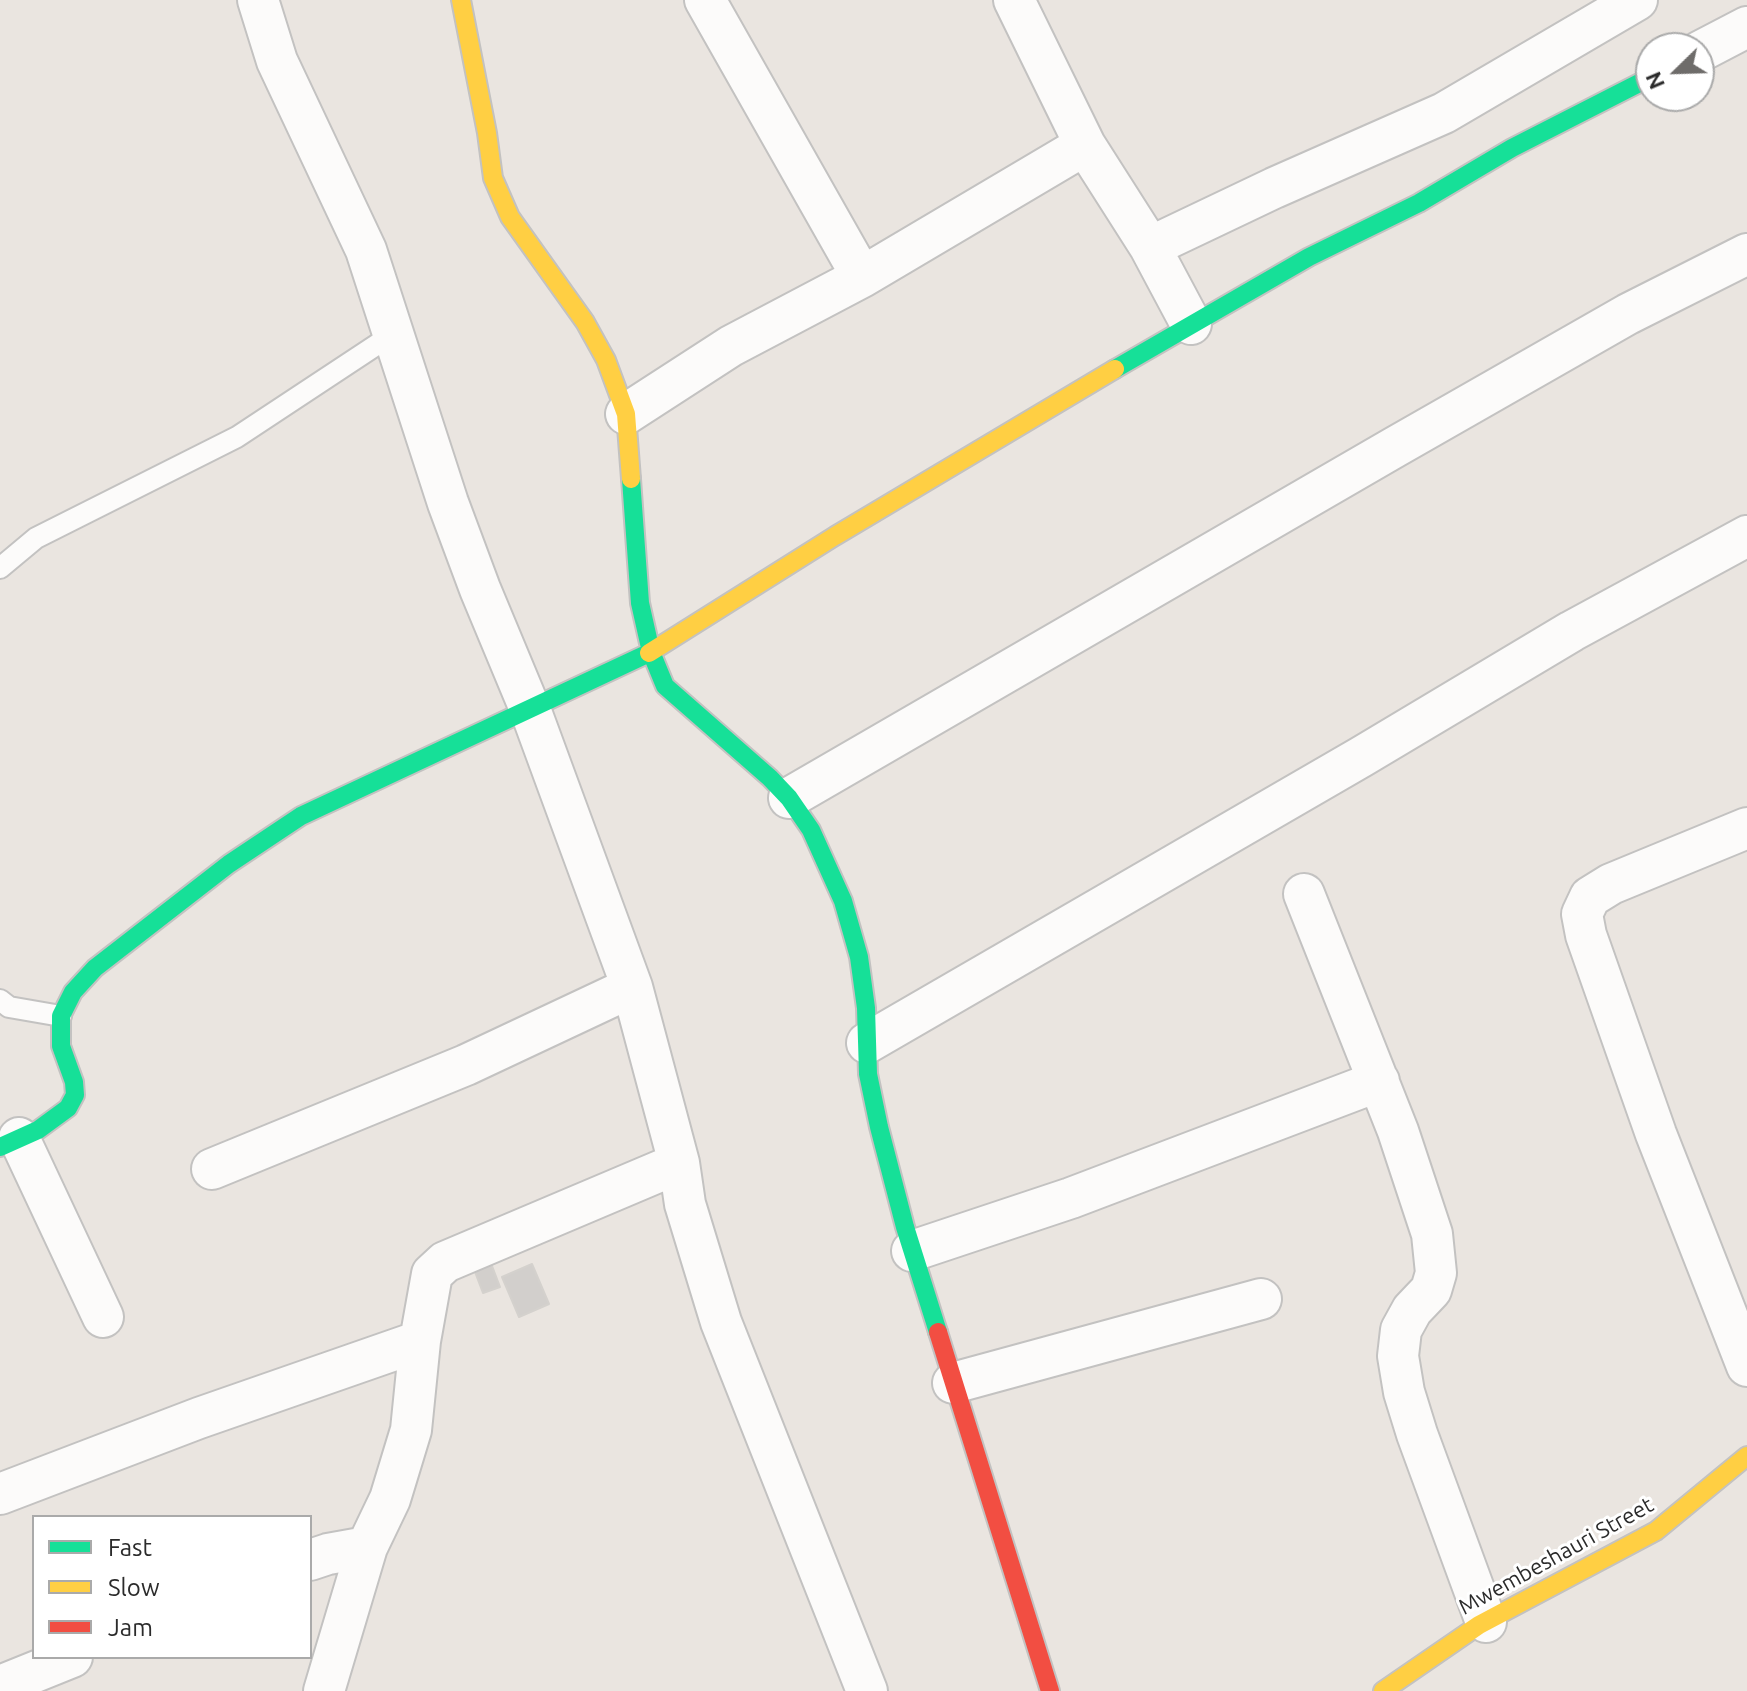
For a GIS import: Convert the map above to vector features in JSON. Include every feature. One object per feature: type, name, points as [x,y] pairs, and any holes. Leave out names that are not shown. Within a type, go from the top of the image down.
[{"type":"street","points":[[258,0],[277,61],[366,250],[448,503],[530,709],[632,987],[679,1163],[685,1204],[721,1322],[867,1691]]},
{"type":"street","points":[[461,0],[493,178],[510,217],[585,322],[606,360],[626,414],[640,603],[651,652],[665,686],[789,798],[811,830],[843,901],[859,957],[866,1008],[868,1074],[879,1127],[912,1251],[1050,1691]]},
{"type":"street","points":[[705,0],[862,277]]},
{"type":"street","points":[[1014,0],[1085,145],[1150,247],[1191,324]]},
{"type":"street","points":[[1150,247],[1444,113],[1637,0]]},
{"type":"street","points":[[1715,44],[1747,27]]},
{"type":"street","points":[[103,1317],[10,1143],[38,1130],[68,1108],[75,1095],[74,1082],[61,1046],[61,1016],[73,992],[95,968],[229,864],[301,816],[651,652],[835,536],[1191,324],[1309,257],[1419,203],[1512,148],[1635,85]]},
{"type":"street","points":[[626,414],[731,346],[862,277],[1085,145]]},
{"type":"street","points":[[789,798],[1628,314],[1747,254]]},
{"type":"street","points":[[867,1043],[1572,631],[1747,536]]},
{"type":"street","points":[[1747,828],[1611,884],[1590,897],[1582,914],[1586,935],[1656,1134],[1747,1366]]},
{"type":"street","points":[[1304,894],[1398,1131],[1432,1234],[1436,1273],[1431,1290],[1412,1310],[1401,1330],[1398,1356],[1404,1392],[1486,1622]]},
{"type":"street","points":[[212,1169],[466,1065],[632,987]]},
{"type":"street","points":[[912,1251],[1071,1198],[1379,1081]]},
{"type":"street","points":[[324,1691],[367,1547],[390,1499],[411,1430],[420,1341],[432,1274],[445,1262],[679,1163]]},
{"type":"street","points":[[953,1383],[1261,1299]]},
{"type":"street","points":[[0,1494],[199,1418],[420,1341]]},
{"type":"street","name":"Mwembeshauri Street","points":[[1383,1691],[1486,1622],[1656,1531],[1747,1456]]},
{"type":"street","points":[[312,1559],[367,1547]]},
{"type":"street","points":[[0,1686],[67,1659]]},
{"type":"lane","points":[[0,568],[36,538],[237,437],[393,334]]},
{"type":"lane","points":[[0,1000],[9,1007],[61,1016]]},
{"type":"building","points":[[489,1258],[500,1287],[483,1293],[472,1264]]},
{"type":"building","points":[[532,1264],[549,1304],[519,1317],[502,1277]]},
{"type":"traffic: fast","points":[[1115,369],[1309,257],[1419,203],[1512,148],[1635,85]]},
{"type":"traffic: fast","points":[[631,479],[640,603],[651,652],[665,686],[789,798],[811,830],[843,901],[859,957],[866,1008],[868,1074],[879,1127],[905,1227],[938,1332]]},
{"type":"traffic: fast","points":[[0,1147],[38,1130],[68,1108],[75,1095],[74,1082],[61,1046],[61,1016],[73,992],[95,968],[229,864],[301,816],[649,653]]},
{"type":"traffic: slow","points":[[461,0],[493,178],[510,217],[585,322],[606,360],[626,414],[631,479]]},
{"type":"traffic: slow","points":[[649,653],[835,536],[1115,369]]},
{"type":"traffic: slow","points":[[1383,1691],[1479,1625],[1656,1531],[1747,1456]]},
{"type":"traffic: jam","points":[[938,1332],[1050,1691]]}]
